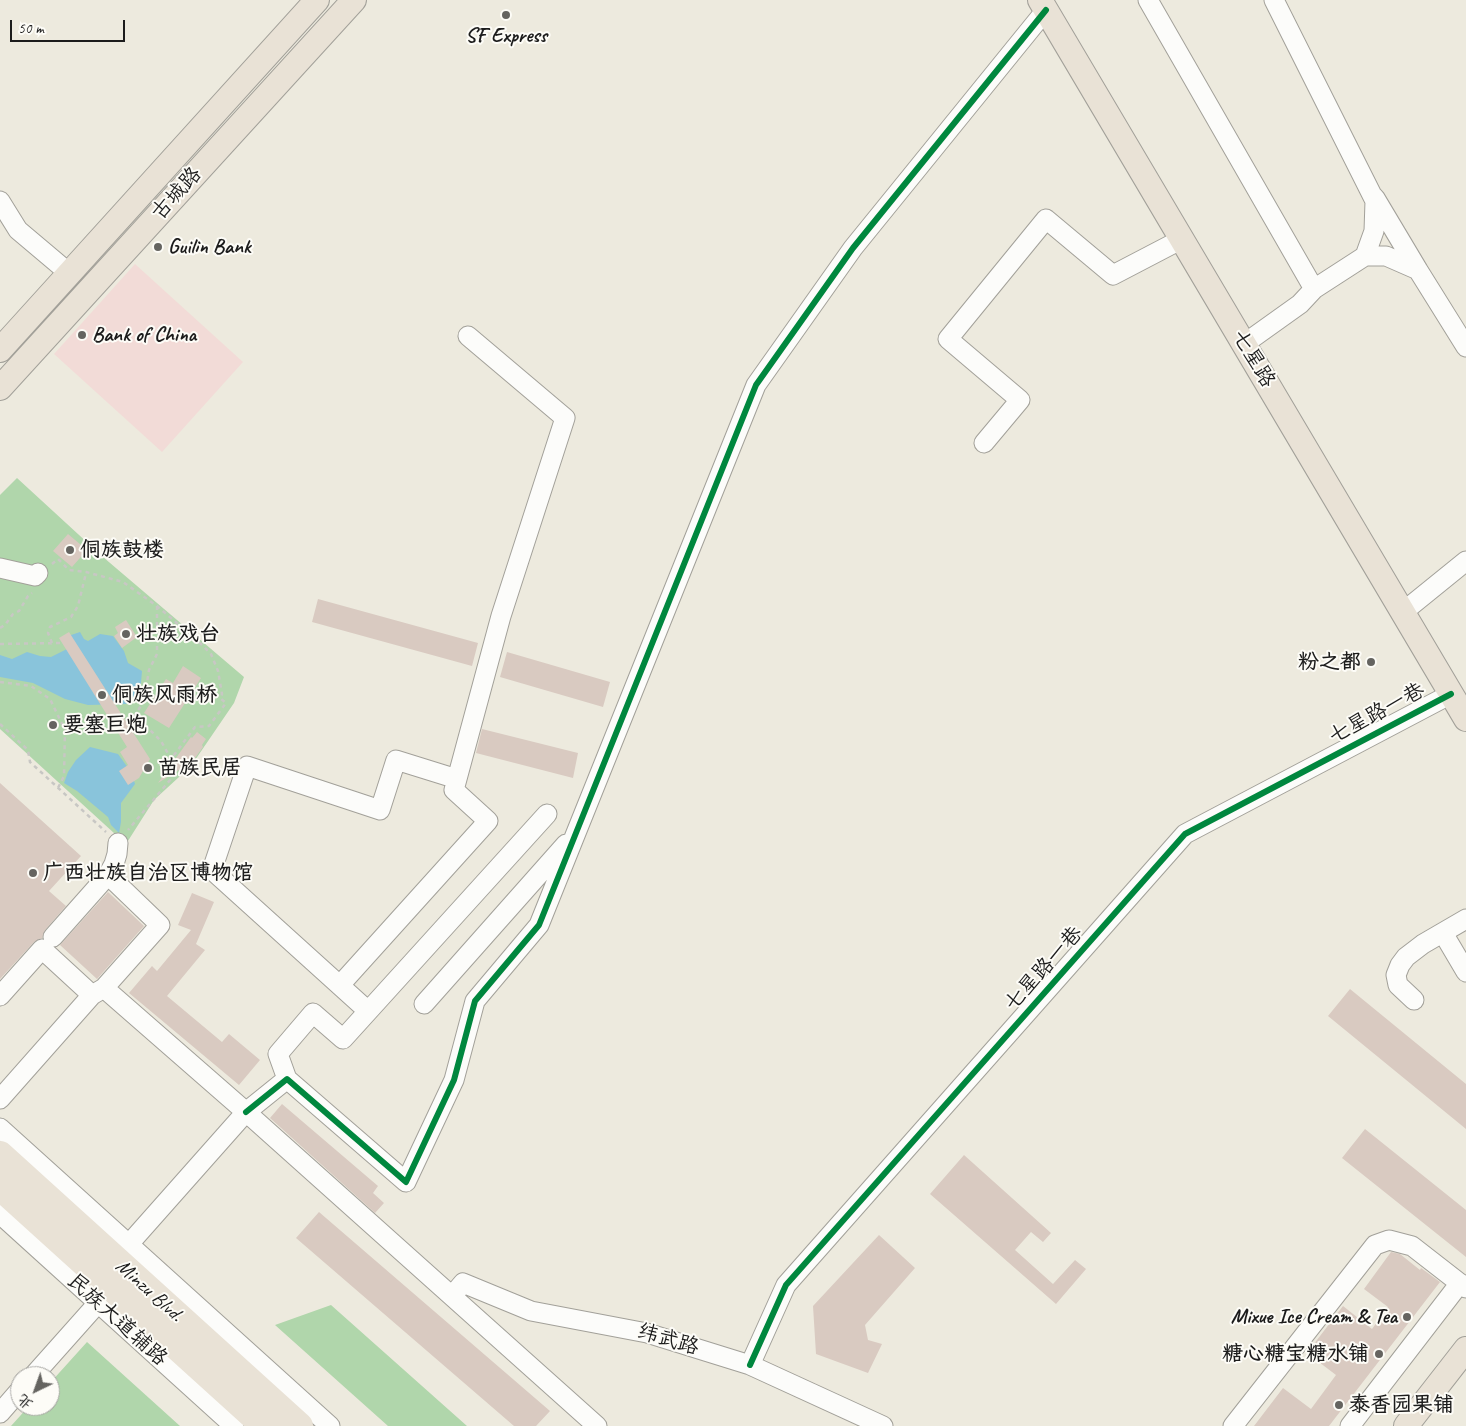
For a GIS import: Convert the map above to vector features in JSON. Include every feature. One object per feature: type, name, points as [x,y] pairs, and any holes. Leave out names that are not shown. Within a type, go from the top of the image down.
[{"type":"highway","name":"Minzu Blvd.","points":[[0,1155],[299,1426]]},
{"type":"highway","name":"Minzu Blvd.","points":[[0,1186],[265,1426]]},
{"type":"main road","name":"古城路","points":[[0,350],[317,0]]},
{"type":"main road","name":"古城路","points":[[0,388],[354,0]]},
{"type":"main road","name":"七星路","points":[[1043,5],[1466,719]]},
{"type":"main road","points":[[1406,1426],[1466,1349]]},
{"type":"street","points":[[1148,0],[1314,289]]},
{"type":"street","points":[[1274,0],[1375,201],[1374,231],[1365,256]]},
{"type":"street","points":[[547,814],[342,1039],[313,1013],[278,1054],[287,1079],[406,1182],[454,1080],[475,1001],[539,925],[756,385],[853,248],[1043,5]]},
{"type":"street","points":[[1368,186],[1466,347]]},
{"type":"street","points":[[0,201],[18,230],[69,274]]},
{"type":"street","points":[[984,443],[1020,400],[948,339],[1046,219],[1113,275],[1182,239]]},
{"type":"street","points":[[1244,344],[1300,304],[1314,289],[1365,256],[1386,256],[1418,270]]},
{"type":"street","points":[[340,985],[488,821],[454,790],[501,616],[564,418],[468,336]]},
{"type":"street","points":[[1403,612],[1466,561]]},
{"type":"street","points":[[0,568],[37,575]]},
{"type":"street","name":"七星路一巷","points":[[750,1365],[786,1284],[1185,834],[1451,694]]},
{"type":"street","points":[[368,1011],[212,870],[247,766],[380,810],[396,760],[457,780]]},
{"type":"street","points":[[424,1004],[576,833]]},
{"type":"street","points":[[53,936],[108,875],[114,864],[118,843]]},
{"type":"street","points":[[0,1100],[160,925],[108,875]]},
{"type":"street","points":[[1414,1000],[1398,985],[1396,975],[1400,965],[1406,957],[1466,919]]},
{"type":"street","points":[[1443,932],[1466,972]]},
{"type":"street","points":[[0,996],[42,949],[246,1112],[597,1426]]},
{"type":"street","points":[[129,1244],[246,1112],[287,1079]]},
{"type":"street","points":[[0,1128],[330,1426]]},
{"type":"street","name":"民族大道辅路","points":[[0,1214],[234,1426]]},
{"type":"street","points":[[1233,1426],[1375,1245],[1389,1240],[1412,1246],[1463,1286],[1350,1426]]},
{"type":"street","name":"纬武路","points":[[452,1296],[463,1282],[531,1311],[647,1333],[750,1365],[882,1426]]},
{"type":"street","points":[[42,1366],[98,1303]]},
{"type":"street","points":[[0,1413],[10,1402]]},
{"type":"path","points":[[0,628],[19,611],[28,596],[36,592],[37,575],[58,559],[69,570],[86,572],[123,582],[156,606],[211,654],[218,671],[221,699],[226,703],[208,726],[195,728],[172,759]]},
{"type":"path","points":[[52,643],[48,633],[50,627],[71,617],[78,606],[86,572]]},
{"type":"path","points":[[0,724],[28,750],[30,762],[118,843],[176,774],[172,759],[161,741],[135,715],[144,701],[150,670],[157,654],[156,606]]},
{"type":"path","points":[[0,644],[62,643]]},
{"type":"path","points":[[0,682],[31,686],[50,699],[65,730],[65,769],[58,788]]},
{"type":"shaded area","points":[[135,264],[243,362],[162,452],[54,354]]},
{"type":"green space","points":[[17,478],[103,557],[244,677],[234,703],[191,766],[154,800],[126,844],[0,729],[0,495]]},
{"type":"green space","points":[[331,1305],[467,1426],[388,1426],[275,1325]]},
{"type":"green space","points":[[87,1342],[180,1426],[11,1426],[20,1416],[60,1416],[60,1372]]},
{"type":"water","points":[[80,632],[84,639],[88,641],[100,634],[113,636],[124,651],[128,663],[142,671],[141,683],[135,697],[126,704],[88,705],[65,699],[33,683],[0,677],[0,655],[12,659],[27,652],[51,657],[67,649],[71,635]]},
{"type":"water","points":[[90,747],[118,754],[131,772],[135,784],[121,803],[119,833],[111,825],[108,817],[77,791],[64,783],[68,772],[76,760]]},
{"type":"building","name":"侗族鼓楼","points":[[68,534],[87,550],[72,567],[53,551]]},
{"type":"building","points":[[318,599],[478,643],[472,666],[312,622]]},
{"type":"building","name":"壮族戏台","points":[[126,620],[137,637],[122,648],[114,636],[118,633],[115,627]]},
{"type":"building","name":"侗族风雨桥","points":[[69,632],[150,759],[139,778],[128,785],[119,771],[128,765],[120,752],[127,747],[59,638]]},
{"type":"building","points":[[507,652],[610,682],[603,707],[500,677]]},
{"type":"building","points":[[183,666],[201,678],[169,728],[144,713],[166,679],[173,683]]},
{"type":"building","points":[[482,729],[578,753],[573,778],[476,753]]},
{"type":"building","points":[[197,732],[206,739],[202,745],[203,747],[192,762],[158,783],[191,737]]},
{"type":"building","name":"广西壮族自治区博物馆","points":[[0,783],[81,856],[49,891],[66,906],[45,930],[42,938],[34,942],[0,979]]},
{"type":"building","points":[[108,892],[144,926],[97,979],[60,945]]},
{"type":"building","points":[[192,893],[214,902],[196,944],[205,950],[167,996],[222,1042],[229,1034],[260,1060],[239,1085],[129,993],[152,966],[157,971],[191,930],[178,925]]},
{"type":"building","points":[[1350,989],[1466,1084],[1466,1129],[1328,1016]]},
{"type":"building","points":[[282,1104],[378,1186],[373,1193],[384,1203],[375,1213],[270,1118]]},
{"type":"building","points":[[1365,1129],[1466,1210],[1466,1257],[1342,1158]]},
{"type":"building","points":[[964,1155],[1051,1233],[1043,1242],[1031,1232],[1015,1250],[1053,1284],[1075,1260],[1086,1269],[1056,1304],[930,1194]]},
{"type":"building","points":[[319,1212],[550,1411],[536,1426],[514,1426],[296,1238]]},
{"type":"building","points":[[879,1235],[915,1268],[865,1325],[868,1340],[882,1344],[868,1373],[816,1354],[813,1306]]},
{"type":"building","points":[[1391,1252],[1400,1254],[1420,1270],[1421,1268],[1440,1282],[1329,1426],[1254,1426],[1283,1388],[1311,1409],[1336,1375],[1307,1353],[1343,1306],[1372,1329],[1388,1307],[1364,1289]]},
{"type":"cycle path","points":[[246,1112],[287,1079],[406,1182],[454,1080],[475,1001],[539,925],[756,385],[853,248],[1046,10]]},
{"type":"cycle path","points":[[750,1365],[786,1285],[1185,834],[1451,694]]},
{"type":"place","name":"SF Express","points":[[506,15]]},
{"type":"place","name":"Guilin Bank","points":[[158,247]]},
{"type":"place","name":"Bank of China","points":[[82,335]]},
{"type":"place","name":"侗族鼓楼","points":[[70,550]]},
{"type":"place","name":"壮族戏台","points":[[126,634]]},
{"type":"place","name":"粉之都","points":[[1371,662]]},
{"type":"place","name":"侗族风雨桥","points":[[102,695]]},
{"type":"place","name":"要塞巨炮","points":[[53,725]]},
{"type":"place","name":"苗族民居","points":[[148,768]]},
{"type":"place","name":"广西壮族自治区博物馆","points":[[33,873]]},
{"type":"place","name":"Mixue Ice Cream & Tea","points":[[1407,1317]]},
{"type":"place","name":"糖心糖宝糖水铺","points":[[1379,1354]]},
{"type":"place","name":"泰香园果铺","points":[[1339,1405]]}]
